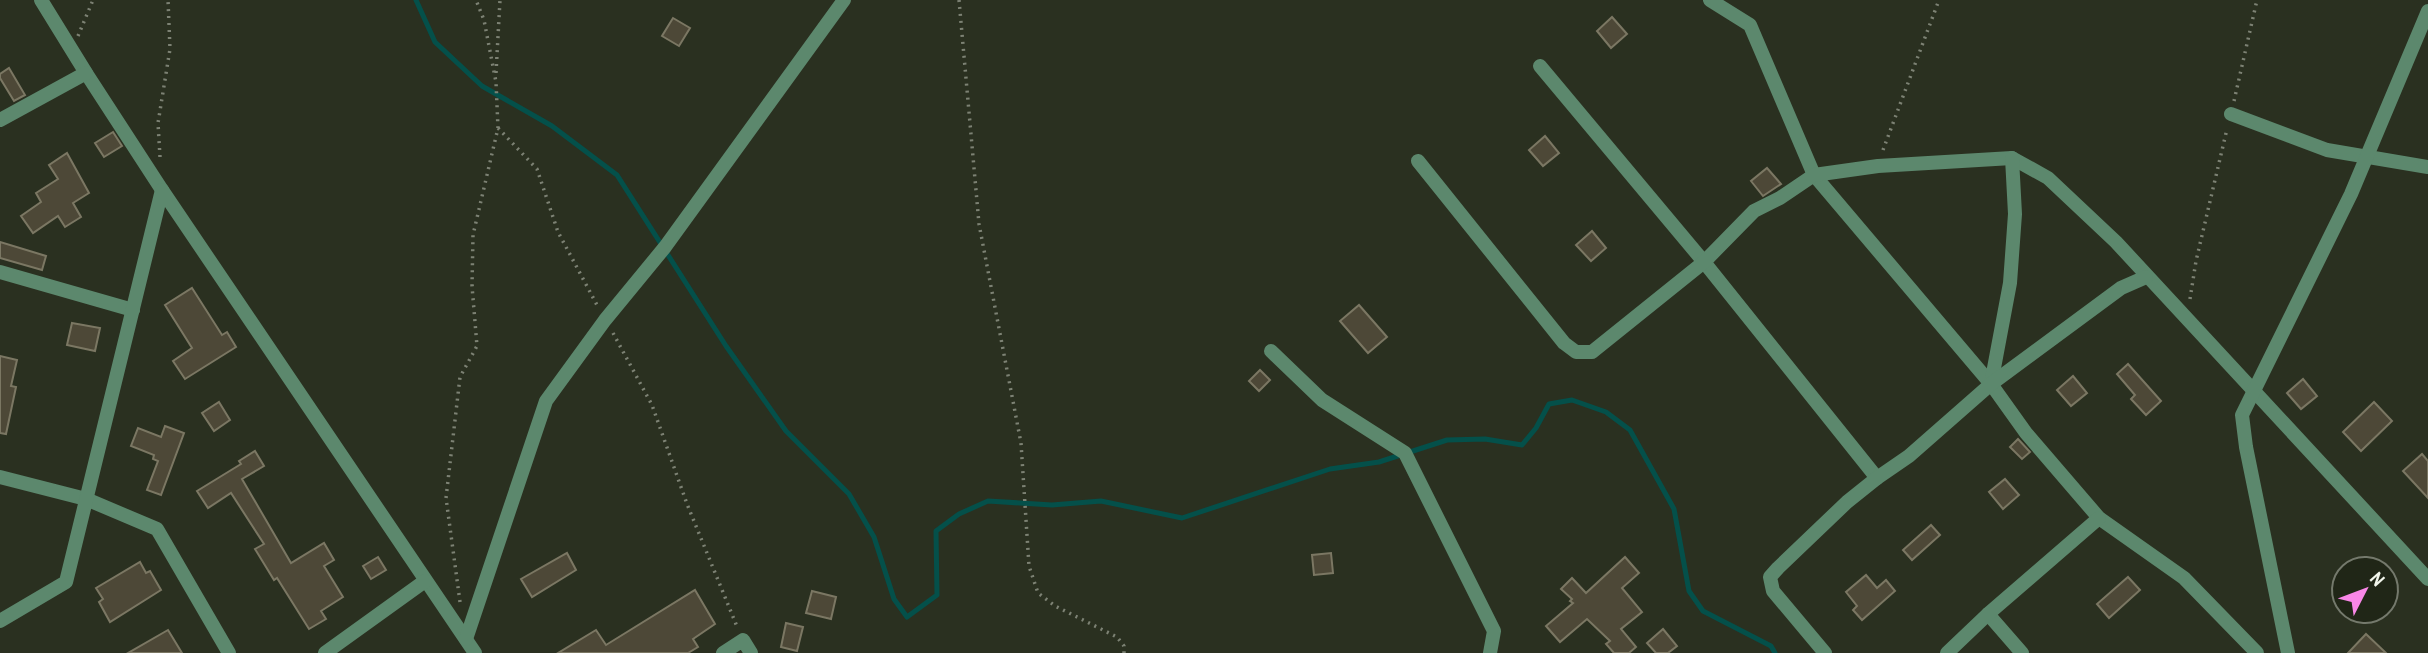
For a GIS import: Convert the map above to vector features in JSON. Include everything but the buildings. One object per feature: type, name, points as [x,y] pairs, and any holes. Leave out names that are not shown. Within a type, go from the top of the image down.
[{"type":"street","points":[[41,0],[162,190],[475,653]]},
{"type":"street","points":[[466,639],[546,401],[605,320],[665,247],[844,0]]},
{"type":"street","points":[[1710,0],[1750,25],[1814,175],[1991,384],[2026,433],[2099,518],[2184,578],[2257,653]]},
{"type":"street","points":[[2288,653],[2242,415],[2351,194],[2428,11]]},
{"type":"street","points":[[1540,66],[1877,478]]},
{"type":"street","points":[[0,120],[86,74]]},
{"type":"street","points":[[2231,114],[2327,150],[2428,167]]},
{"type":"street","points":[[1991,384],[2010,283],[2015,214],[2012,158]]},
{"type":"street","points":[[1418,161],[1564,343],[1576,352],[1592,352],[1703,262],[1754,211],[1780,198],[1814,175],[1878,166],[2012,158],[2048,178],[2116,242],[2428,579]]},
{"type":"street","points":[[0,621],[66,582],[162,190]]},
{"type":"street","points":[[0,272],[133,310]]},
{"type":"street","points":[[1825,653],[1773,592],[1770,577],[1837,512],[1877,478],[1909,456],[1991,384],[2121,288],[2146,276]]},
{"type":"street","points":[[1271,351],[1322,400],[1405,453],[1494,631],[1490,653]]},
{"type":"street","points":[[0,478],[86,499],[157,528],[229,653]]},
{"type":"street","points":[[1947,653],[2099,518]]},
{"type":"street","points":[[325,653],[425,581]]},
{"type":"street","points":[[1988,614],[2022,653]]},
{"type":"street","points":[[723,653],[747,647]]},
{"type":"path","points":[[72,50],[93,0]]},
{"type":"path","points":[[160,163],[158,123],[170,49],[168,0]]},
{"type":"path","points":[[477,0],[484,20],[496,82]]},
{"type":"path","points":[[466,639],[446,498],[460,377],[477,346],[472,286],[473,235],[498,128],[496,82],[500,0]]},
{"type":"path","points":[[959,0],[979,224],[1021,443],[1029,566],[1038,593],[1055,606],[1117,637],[1124,646],[1124,653]]},
{"type":"path","points":[[1878,166],[1939,0]]},
{"type":"path","points":[[2187,318],[2196,261],[2258,0]]},
{"type":"path","points":[[498,128],[537,169],[558,232],[652,405],[687,504],[747,647]]},
{"type":"waterway","points":[[416,0],[435,42],[482,86],[552,126],[617,175],[726,346],[786,431],[849,494],[874,537],[894,599],[907,617],[937,595],[936,531],[959,514],[988,501],[1052,505],[1101,501],[1182,518],[1330,469],[1379,462],[1447,440],[1485,439],[1522,445],[1536,428],[1549,404],[1572,400],[1606,412],[1630,430],[1674,509],[1689,591],[1703,611],[1771,646],[1775,653]]}]
